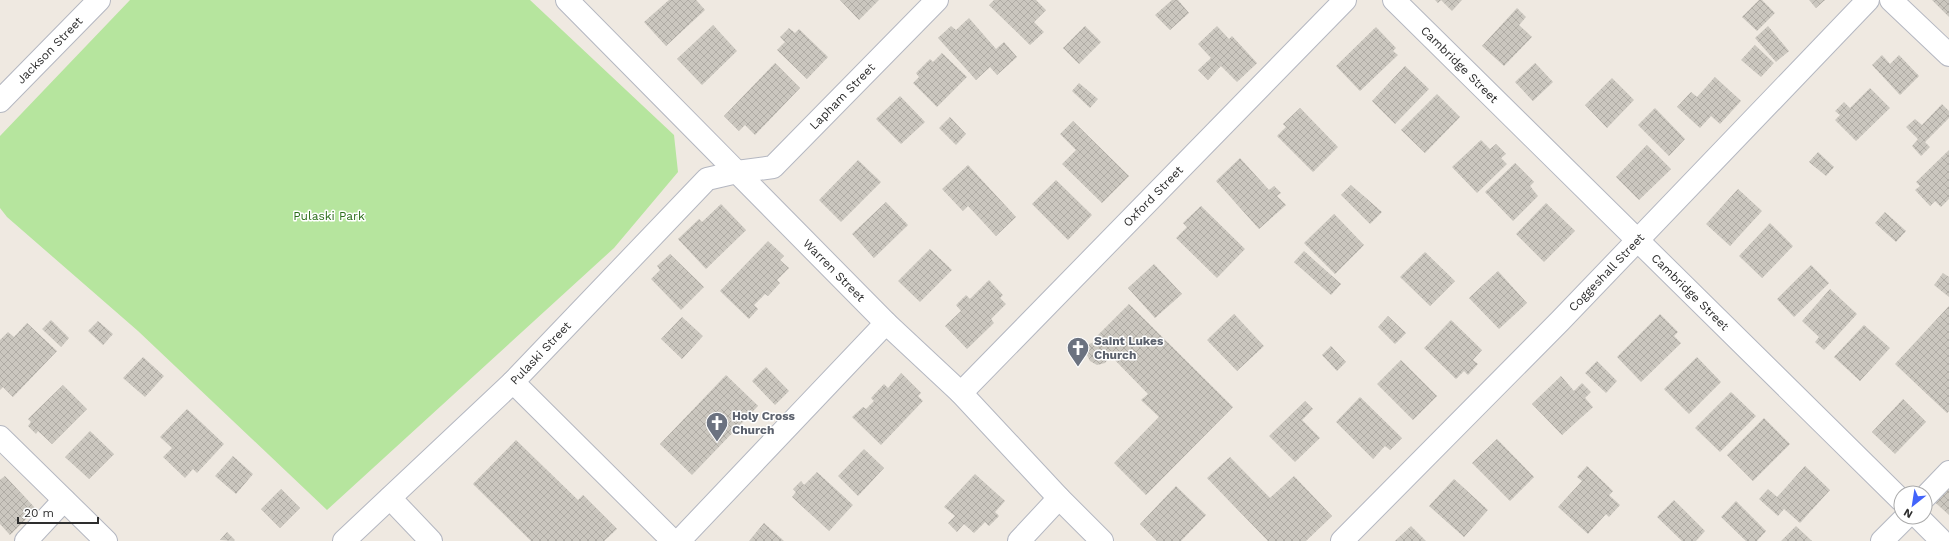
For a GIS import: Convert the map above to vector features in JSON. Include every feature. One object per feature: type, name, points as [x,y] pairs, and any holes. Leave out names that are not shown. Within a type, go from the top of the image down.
[{"type":"street","name":"Jackson Street","points":[[0,101],[98,0]]},
{"type":"street","name":"Warren Street","points":[[567,0],[886,323],[962,393],[1059,498],[1102,541]]},
{"type":"street","name":"Lapham Street","points":[[737,172],[773,167],[937,0]]},
{"type":"street","name":"Oxford Street","points":[[962,393],[1345,0]]},
{"type":"street","name":"Cambridge Street","points":[[1394,0],[1893,492]]},
{"type":"street","name":"Coggeshall Street","points":[[1342,541],[1868,0]]},
{"type":"street","points":[[1891,0],[1949,55]]},
{"type":"street","name":"Pulaski Street","points":[[344,541],[513,382],[707,179],[737,172]]},
{"type":"street","points":[[679,541],[886,323]]},
{"type":"street","points":[[513,382],[674,541]]},
{"type":"street","points":[[0,437],[106,541]]},
{"type":"street","points":[[1933,489],[1949,472]]},
{"type":"street","points":[[390,498],[431,541]]},
{"type":"street","points":[[1019,541],[1059,498]]},
{"type":"street","points":[[26,541],[64,500]]},
{"type":"street","points":[[1882,541],[1898,525]]},
{"type":"street","points":[[1926,525],[1942,541]]},
{"type":"green space","name":"Pulaski Park","points":[[130,0],[530,0],[674,135],[678,172],[614,248],[327,510],[138,331],[7,217],[0,208],[0,136]]},
{"type":"building","points":[[669,0],[696,0],[705,10],[666,46],[644,22]]},
{"type":"building","points":[[840,0],[879,0],[859,20]]},
{"type":"building","points":[[994,0],[1036,0],[1046,10],[1034,22],[1044,32],[1030,45],[989,5]]},
{"type":"building","points":[[1172,0],[1178,0],[1189,13],[1170,30],[1155,15]]},
{"type":"building","points":[[1441,0],[1462,0],[1452,11]]},
{"type":"building","points":[[1759,0],[1762,0],[1775,13],[1757,31],[1742,17]]},
{"type":"building","points":[[1809,0],[1825,0],[1816,8]]},
{"type":"building","points":[[1932,0],[1949,0],[1949,17]]},
{"type":"building","points":[[1517,8],[1526,17],[1519,25],[1532,37],[1504,66],[1482,46]]},
{"type":"building","points":[[969,18],[996,49],[1004,42],[1017,57],[997,75],[990,67],[976,80],[938,38],[951,26],[956,30]]},
{"type":"building","points":[[713,25],[737,51],[702,85],[677,59]]},
{"type":"building","points":[[1085,26],[1101,42],[1079,64],[1063,48]]},
{"type":"building","points":[[1217,26],[1229,39],[1232,36],[1257,63],[1237,82],[1221,66],[1208,80],[1198,70],[1211,58],[1198,44]]},
{"type":"building","points":[[1768,26],[1789,51],[1776,62],[1755,38]]},
{"type":"building","points":[[1376,27],[1396,48],[1393,51],[1398,55],[1360,91],[1336,66]]},
{"type":"building","points":[[789,28],[795,33],[799,29],[828,57],[807,79],[777,50],[785,42],[780,37]]},
{"type":"building","points":[[1755,45],[1774,63],[1761,77],[1741,60]]},
{"type":"building","points":[[942,53],[967,77],[937,107],[913,83],[919,77],[916,73],[930,59],[933,62]]},
{"type":"building","points":[[1882,55],[1890,64],[1899,55],[1919,76],[1900,95],[1872,65]]},
{"type":"building","points":[[775,63],[800,88],[755,135],[745,125],[739,131],[724,116]]},
{"type":"building","points":[[1535,63],[1553,82],[1533,101],[1515,82]]},
{"type":"building","points":[[1405,66],[1429,89],[1395,124],[1372,101]]},
{"type":"building","points":[[1715,77],[1741,101],[1720,124],[1711,116],[1700,128],[1677,107],[1691,92],[1697,97]]},
{"type":"building","points":[[1612,78],[1634,100],[1607,128],[1585,105]]},
{"type":"building","points":[[1079,83],[1098,99],[1090,108],[1072,91]]},
{"type":"building","points":[[1870,88],[1890,108],[1856,141],[1835,120],[1840,115],[1835,111],[1844,102],[1850,108]]},
{"type":"building","points":[[1437,94],[1460,117],[1425,153],[1401,130]]},
{"type":"building","points":[[900,96],[925,122],[901,144],[876,119]]},
{"type":"building","points":[[1942,104],[1949,111],[1949,118],[1925,142],[1930,147],[1921,156],[1912,146],[1918,139],[1906,127],[1915,119],[1922,125]]},
{"type":"building","points":[[1300,108],[1338,147],[1313,172],[1277,136],[1286,127],[1283,124]]},
{"type":"building","points":[[1655,108],[1685,139],[1669,156],[1638,125]]},
{"type":"building","points":[[950,117],[966,134],[956,145],[939,128]]},
{"type":"building","points":[[1073,121],[1129,176],[1102,203],[1062,164],[1076,150],[1060,134]]},
{"type":"building","points":[[1481,140],[1490,149],[1496,144],[1506,154],[1501,158],[1507,164],[1477,193],[1452,167]]},
{"type":"building","points":[[1647,145],[1671,169],[1639,200],[1616,177]]},
{"type":"building","points":[[1949,150],[1949,199],[1941,207],[1935,201],[1930,206],[1915,190],[1920,186],[1916,182]]},
{"type":"building","points":[[1818,152],[1834,167],[1826,176],[1809,162]]},
{"type":"building","points":[[1240,158],[1269,190],[1274,186],[1281,193],[1277,196],[1286,205],[1259,229],[1216,181]]},
{"type":"building","points":[[858,160],[881,182],[841,222],[819,200]]},
{"type":"building","points":[[1515,163],[1534,182],[1530,186],[1538,196],[1513,221],[1485,192]]},
{"type":"building","points":[[968,165],[1016,217],[996,236],[968,206],[963,211],[942,189]]},
{"type":"building","points":[[1056,180],[1092,215],[1068,240],[1032,204]]},
{"type":"building","points":[[1351,185],[1382,212],[1370,224],[1341,195]]},
{"type":"building","points":[[1738,189],[1762,211],[1730,246],[1706,224]]},
{"type":"building","points":[[886,202],[908,225],[874,258],[852,234]]},
{"type":"building","points":[[1546,203],[1575,231],[1544,262],[1516,234]]},
{"type":"building","points":[[721,204],[746,230],[706,269],[678,239],[699,219],[702,222]]},
{"type":"building","points":[[1201,206],[1245,249],[1217,278],[1176,238],[1187,227],[1183,223]]},
{"type":"building","points":[[1885,212],[1906,231],[1896,242],[1875,223]]},
{"type":"building","points":[[1334,214],[1364,245],[1335,274],[1304,243]]},
{"type":"building","points":[[1770,223],[1793,246],[1762,278],[1739,256]]},
{"type":"building","points":[[768,241],[784,256],[780,260],[789,268],[777,280],[780,283],[768,296],[765,294],[754,305],[758,309],[749,319],[720,291]]},
{"type":"building","points":[[930,249],[952,270],[920,302],[898,281]]},
{"type":"building","points":[[1304,251],[1341,284],[1331,295],[1294,262]]},
{"type":"building","points":[[1425,252],[1455,281],[1430,306],[1400,277]]},
{"type":"building","points":[[670,254],[704,287],[681,310],[651,279],[660,270],[657,266]]},
{"type":"building","points":[[1154,264],[1182,294],[1155,318],[1128,288]]},
{"type":"building","points":[[1811,265],[1829,283],[1794,317],[1777,299]]},
{"type":"building","points":[[1498,271],[1527,303],[1499,329],[1469,298]]},
{"type":"building","points":[[1943,273],[1949,277],[1949,297],[1934,285]]},
{"type":"building","points":[[989,280],[1003,295],[1000,298],[1006,304],[991,319],[994,323],[967,349],[945,326],[961,311],[956,305],[966,295],[970,299]]},
{"type":"building","points":[[1830,289],[1857,314],[1824,350],[1815,342],[1819,337],[1802,321]]},
{"type":"building","points":[[1129,304],[1233,407],[1146,495],[1114,463],[1159,417],[1141,400],[1148,394],[1111,356],[1105,363],[1097,365],[1090,361],[1087,355],[1089,344],[1100,340],[1096,337]]},
{"type":"building","points":[[1949,306],[1949,411],[1947,413],[1895,364]]},
{"type":"building","points":[[1234,314],[1264,346],[1237,371],[1207,340]]},
{"type":"building","points":[[1660,314],[1678,332],[1674,336],[1681,343],[1641,382],[1617,357]]},
{"type":"building","points":[[1388,316],[1406,333],[1395,344],[1378,327]]},
{"type":"building","points":[[682,317],[703,336],[682,359],[661,339]]},
{"type":"building","points":[[51,320],[69,338],[61,347],[42,329]]},
{"type":"building","points":[[1451,320],[1482,350],[1473,360],[1478,364],[1468,375],[1464,371],[1456,379],[1424,348]]},
{"type":"building","points":[[98,321],[113,334],[103,345],[88,331]]},
{"type":"building","points":[[27,323],[57,351],[13,397],[3,387],[0,390],[0,340],[8,332],[14,337]]},
{"type":"building","points":[[1864,325],[1890,348],[1860,381],[1834,357]]},
{"type":"building","points":[[1331,346],[1346,362],[1337,371],[1322,355]]},
{"type":"building","points":[[143,357],[164,376],[145,397],[123,378]]},
{"type":"building","points":[[1697,357],[1721,382],[1689,414],[1664,389]]},
{"type":"building","points":[[1401,360],[1437,396],[1413,420],[1377,384]]},
{"type":"building","points":[[1597,361],[1617,381],[1606,393],[1585,373]]},
{"type":"building","points":[[766,367],[789,391],[775,405],[752,381]]},
{"type":"building","points":[[901,373],[921,393],[918,396],[923,401],[881,445],[852,417],[863,407],[866,409],[874,401],[871,398],[884,384],[888,388]]},
{"type":"building","points":[[726,375],[758,406],[692,475],[660,444]]},
{"type":"building","points":[[1561,376],[1574,391],[1582,383],[1591,392],[1585,398],[1593,407],[1562,435],[1532,404]]},
{"type":"building","points":[[63,385],[87,409],[52,444],[38,431],[36,434],[28,426],[31,422],[28,419]]},
{"type":"building","points":[[1731,392],[1756,416],[1720,452],[1695,428]]},
{"type":"building","points":[[1360,397],[1402,438],[1390,450],[1385,446],[1373,459],[1336,422]]},
{"type":"building","points":[[1903,399],[1926,422],[1895,454],[1872,432]]},
{"type":"building","points":[[1305,401],[1313,409],[1302,420],[1320,438],[1295,462],[1269,436]]},
{"type":"building","points":[[187,409],[224,444],[197,473],[193,469],[185,478],[163,457],[172,448],[160,437]]},
{"type":"building","points":[[1764,418],[1790,444],[1753,481],[1727,455]]},
{"type":"building","points":[[90,431],[114,454],[89,479],[65,457]]},
{"type":"building","points":[[1497,439],[1534,477],[1510,501],[1472,463]]},
{"type":"building","points":[[516,440],[578,500],[583,495],[617,529],[604,541],[531,541],[473,484]]},
{"type":"building","points":[[864,449],[884,468],[858,496],[838,476]]},
{"type":"building","points":[[233,456],[253,474],[236,494],[215,476]]},
{"type":"building","points":[[1230,457],[1270,498],[1294,476],[1332,516],[1306,541],[1268,541],[1207,478]]},
{"type":"building","points":[[1587,466],[1613,491],[1609,495],[1620,505],[1609,517],[1606,514],[1588,534],[1558,507],[1582,481],[1577,477]]},
{"type":"building","points":[[1805,466],[1830,490],[1800,523],[1784,509],[1778,516],[1759,499],[1768,489],[1777,497]]},
{"type":"building","points":[[817,472],[853,505],[829,531],[792,497],[796,492],[793,489],[801,481],[804,485]]},
{"type":"building","points":[[1949,473],[1949,515],[1933,501],[1933,491]]},
{"type":"building","points":[[975,474],[1005,501],[995,512],[999,516],[989,526],[985,522],[974,533],[964,524],[957,532],[948,523],[955,516],[944,507]]},
{"type":"building","points":[[5,476],[36,509],[10,535],[0,524],[0,480]]},
{"type":"building","points":[[1454,479],[1488,510],[1464,537],[1429,506]]},
{"type":"building","points":[[1176,486],[1206,515],[1181,541],[1157,541],[1140,524]]},
{"type":"building","points":[[281,489],[300,508],[280,528],[261,509]]},
{"type":"building","points":[[1674,500],[1705,531],[1696,541],[1682,541],[1657,517]]},
{"type":"building","points":[[1736,501],[1766,531],[1757,541],[1746,541],[1721,517]]},
{"type":"building","points":[[764,523],[784,541],[749,541]]},
{"type":"building","points":[[1411,526],[1426,541],[1395,541]]},
{"type":"building","points":[[1796,526],[1812,541],[1781,541]]},
{"type":"building","points":[[227,532],[235,540],[234,541],[220,540]]},
{"type":"place","name":"Saint Lukes Church","points":[[1078,368]]},
{"type":"place","name":"Holy Cross Church","points":[[717,442]]}]
